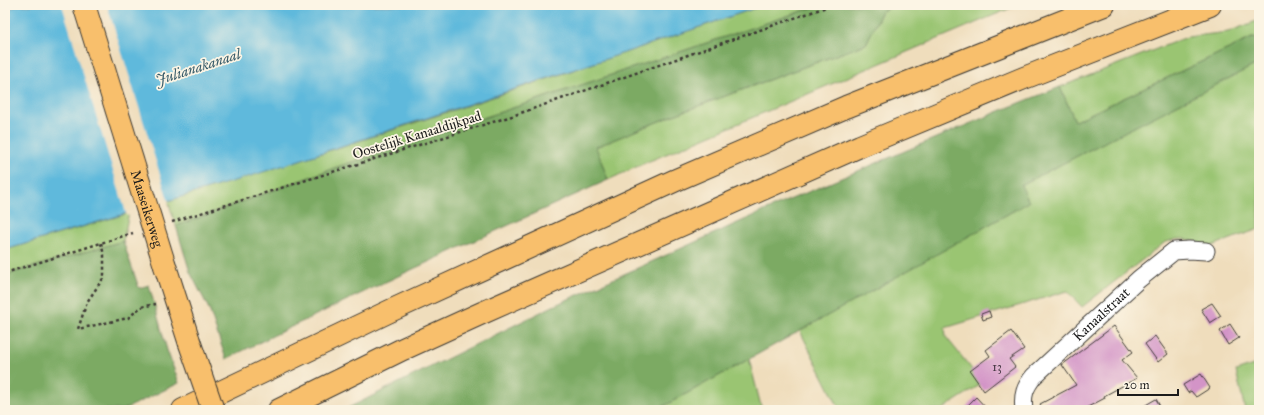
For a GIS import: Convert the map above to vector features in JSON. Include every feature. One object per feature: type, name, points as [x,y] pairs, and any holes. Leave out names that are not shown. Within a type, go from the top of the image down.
[{"type":"main road","name":"Maaseikerweg","points":[[84,5],[165,266],[213,410]]},
{"type":"main road","points":[[183,410],[390,311],[676,180],[846,107],[1104,5]]},
{"type":"main road","points":[[279,410],[403,349],[482,313],[860,146],[1024,78],[1210,5]]},
{"type":"street","name":"Kanaalstraat","points":[[1024,410],[1023,405],[1025,388],[1034,376],[1139,278],[1174,251],[1206,251]]},
{"type":"path","name":"Oostelijk Kanaaldijkpad","points":[[165,224],[512,116],[832,5]]},
{"type":"path","points":[[5,273],[137,232]]},
{"type":"path","points":[[101,243],[104,255],[104,277],[86,302],[78,329],[128,318],[141,307],[159,303]]},
{"type":"green space","points":[[764,5],[820,5],[337,167],[176,226],[168,201],[467,106]]},
{"type":"green space","points":[[820,5],[895,5],[882,11],[866,44],[674,115],[596,147],[608,180],[368,290],[226,359],[209,309],[190,272],[176,226],[337,167]]},
{"type":"green space","points":[[895,5],[1018,5],[608,180],[595,147],[674,115],[866,44],[882,11]]},
{"type":"green space","points":[[1259,20],[1259,39],[1252,38],[1075,121],[1060,87],[1187,37],[1228,32]]},
{"type":"green space","points":[[1252,38],[1259,39],[1259,63],[1021,185],[1029,202],[657,410],[344,410],[553,306],[782,203],[1002,110],[1060,87],[1075,121]]},
{"type":"green space","points":[[1259,63],[1259,229],[1206,248],[1186,239],[1176,239],[1164,243],[1082,307],[1067,291],[945,328],[946,337],[983,383],[941,410],[840,410],[800,331],[1029,202],[1020,185]]},
{"type":"green space","points":[[129,213],[123,241],[5,275],[5,250]]},
{"type":"green space","points":[[123,241],[139,288],[149,285],[167,350],[179,383],[123,410],[5,410],[5,275]]},
{"type":"green space","points":[[749,359],[762,410],[657,410]]},
{"type":"green space","points":[[1259,363],[1259,410],[1245,410],[1236,371]]},
{"type":"water","name":"Julianakanaal","points":[[19,5],[764,5],[615,56],[254,175],[5,250],[5,10]]},
{"type":"pier","points":[[62,5],[107,5],[169,203],[127,216]]},
{"type":"building","points":[[1212,303],[1221,316],[1210,323],[1201,309]]},
{"type":"building","points":[[989,311],[991,317],[983,320],[981,314]]},
{"type":"building","points":[[1230,324],[1239,338],[1228,345],[1220,331]]},
{"type":"building","points":[[1114,326],[1133,352],[1122,360],[1137,378],[1082,410],[1043,410],[1040,404],[1076,385],[1062,365]]},
{"type":"building","points":[[1011,331],[1024,349],[1009,359],[1015,367],[984,391],[970,371],[990,356],[986,350]]},
{"type":"building","points":[[1155,336],[1168,354],[1158,362],[1145,344]]},
{"type":"building","points":[[1201,374],[1210,388],[1196,397],[1191,391],[1188,393],[1183,385]]},
{"type":"building","points":[[976,397],[988,410],[963,410]]},
{"type":"building","points":[[1156,399],[1162,410],[1137,410]]}]
